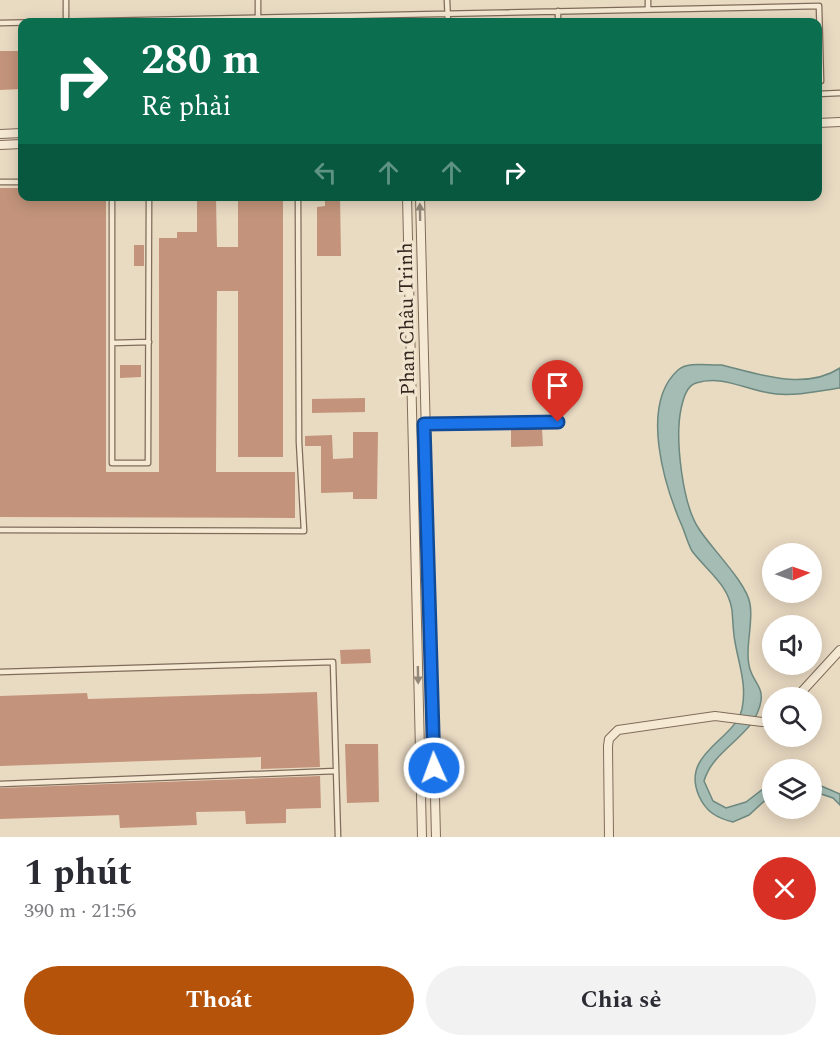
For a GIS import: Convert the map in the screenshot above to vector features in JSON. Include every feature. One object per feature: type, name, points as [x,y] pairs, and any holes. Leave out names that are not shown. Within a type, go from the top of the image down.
[{"type":"street","points":[[822,123],[840,122]]},
{"type":"street","points":[[0,134],[18,133]]},
{"type":"street","points":[[0,145],[18,144]]},
{"type":"street","name":"Phan Châu Trinh","points":[[406,201],[422,837]]},
{"type":"street","name":"Phan Châu Trinh","points":[[420,201],[436,837]]},
{"type":"street","points":[[806,687],[840,650]]},
{"type":"street","points":[[609,837],[609,739],[618,730],[655,723],[728,716],[762,721]]},
{"type":"lane","points":[[66,0],[66,18]]},
{"type":"lane","points":[[258,0],[258,17]]},
{"type":"lane","points":[[447,0],[448,18]]},
{"type":"lane","points":[[648,0],[648,9]]},
{"type":"lane","points":[[670,0],[671,9]]},
{"type":"lane","points":[[210,18],[819,6],[819,18]]},
{"type":"lane","points":[[558,11],[558,18]]},
{"type":"lane","points":[[0,22],[18,22]]},
{"type":"lane","points":[[822,94],[840,93]]},
{"type":"lane","points":[[0,182],[18,182]]},
{"type":"lane","points":[[112,201],[112,463],[148,463],[149,201]]},
{"type":"lane","points":[[0,530],[304,531],[299,442],[298,201]]},
{"type":"lane","points":[[112,343],[148,342]]},
{"type":"lane","points":[[424,424],[558,422]]},
{"type":"lane","points":[[0,672],[333,662],[338,837]]},
{"type":"lane","points":[[0,784],[336,771]]},
{"type":"shaded area","points":[[722,365],[766,376],[797,380],[826,375],[840,368],[840,388],[784,394],[766,393],[726,382],[706,381],[690,387],[682,405],[679,421],[681,470],[688,504],[699,529],[742,586],[751,612],[748,656],[753,676],[760,689],[761,701],[751,724],[716,759],[704,781],[713,801],[726,808],[746,802],[762,790],[762,803],[749,815],[733,822],[709,810],[699,796],[695,781],[702,758],[730,730],[742,709],[743,683],[734,638],[732,610],[722,585],[689,545],[675,510],[659,446],[660,404],[666,385],[682,367]]},
{"type":"shaded area","points":[[822,786],[840,794],[840,805],[833,798],[822,794]]},
{"type":"building","points":[[0,51],[18,51],[18,89],[0,90]]},
{"type":"building","points":[[0,188],[18,188],[18,201],[106,201],[106,472],[159,472],[159,238],[177,238],[177,232],[197,232],[197,201],[216,201],[217,247],[238,247],[238,201],[283,201],[283,457],[238,457],[238,291],[217,291],[216,472],[295,472],[295,518],[0,517]]},
{"type":"building","points":[[325,201],[340,201],[341,256],[317,256],[317,207],[325,206]]},
{"type":"building","points":[[134,245],[144,245],[144,266],[134,266]]},
{"type":"building","points":[[120,365],[141,365],[141,377],[120,378]]},
{"type":"building","points":[[365,398],[365,412],[312,413],[312,399]]},
{"type":"building","points":[[511,428],[542,428],[543,446],[511,447]]},
{"type":"building","points":[[353,432],[378,432],[377,499],[353,499],[353,492],[321,493],[321,446],[305,446],[305,436],[332,435],[333,459],[353,458]]},
{"type":"building","points":[[370,649],[371,663],[341,664],[340,650]]},
{"type":"building","points":[[317,692],[320,767],[261,769],[261,757],[0,766],[0,696],[87,693],[88,699]]},
{"type":"building","points":[[345,744],[378,744],[379,802],[347,803]]},
{"type":"building","points":[[320,776],[321,808],[286,809],[286,823],[246,824],[245,811],[196,812],[197,825],[120,828],[119,815],[0,819],[0,788]]},
{"type":"route","points":[[434,768],[424,424],[558,422]]}]
